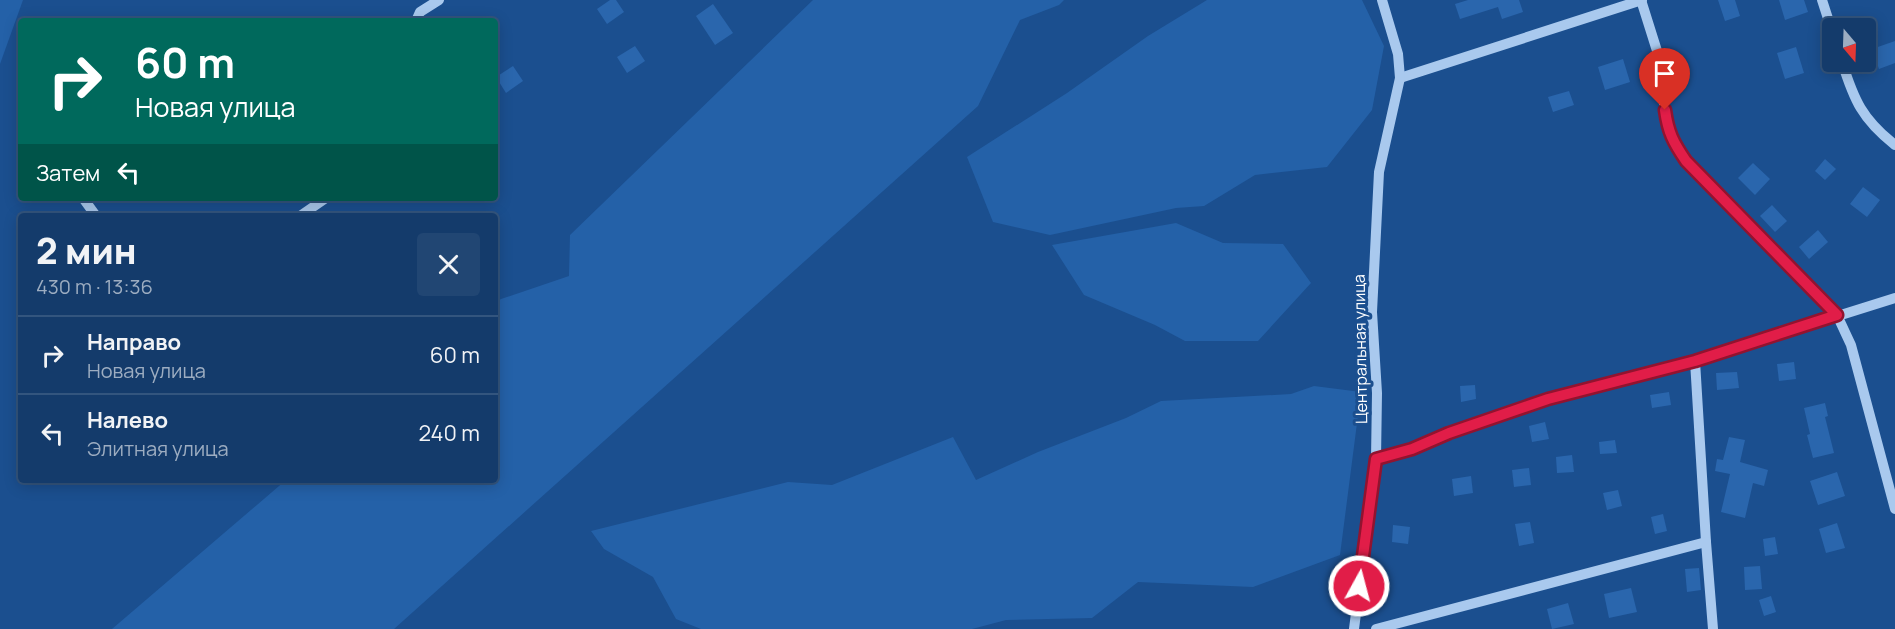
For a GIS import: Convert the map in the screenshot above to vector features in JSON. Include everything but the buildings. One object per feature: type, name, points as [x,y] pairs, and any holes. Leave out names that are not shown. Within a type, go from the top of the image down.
[{"type":"street","points":[[417,18],[420,12],[439,0]]},
{"type":"street","name":"Центральная улица","points":[[1354,629],[1376,459],[1377,393],[1372,312],[1379,172],[1400,78],[1398,54],[1382,0]]},
{"type":"street","points":[[1400,78],[1641,0],[1658,54],[1667,128],[1673,142],[1686,161],[1837,315],[1851,345],[1895,509]]},
{"type":"street","points":[[1822,0],[1828,18]]},
{"type":"street","points":[[1845,72],[1852,94],[1867,119],[1895,145]]},
{"type":"street","points":[[304,213],[322,201]]},
{"type":"street","points":[[1376,459],[1412,449],[1449,433],[1548,399],[1695,361],[1895,298]]},
{"type":"street","points":[[1695,361],[1713,629]]},
{"type":"street","points":[[1376,629],[1706,542]]},
{"type":"shaded area","points":[[0,0],[23,0],[0,64]]},
{"type":"shaded area","points":[[813,0],[1064,0],[1059,5],[1020,20],[978,106],[394,629],[112,629],[282,483],[498,483],[498,301],[569,276],[570,235]]},
{"type":"shaded area","points":[[1207,0],[1362,0],[1384,46],[1372,110],[1327,167],[1255,175],[1204,206],[1176,208],[1050,235],[993,222],[967,157],[1067,93],[1148,36]]},
{"type":"shaded area","points":[[1176,223],[1223,243],[1283,244],[1311,283],[1258,341],[1185,341],[1155,325],[1084,295],[1052,245]]},
{"type":"shaded area","points":[[1314,386],[1361,392],[1340,555],[1253,587],[1138,582],[1092,618],[1006,620],[972,629],[701,629],[676,619],[653,577],[604,549],[591,531],[788,482],[832,485],[953,437],[976,480],[1038,452],[1126,418],[1161,401],[1291,394]]},
{"type":"route","points":[[1359,586],[1376,459],[1412,449],[1449,433],[1548,399],[1695,361],[1837,315],[1686,161],[1667,128],[1665,110]]}]
